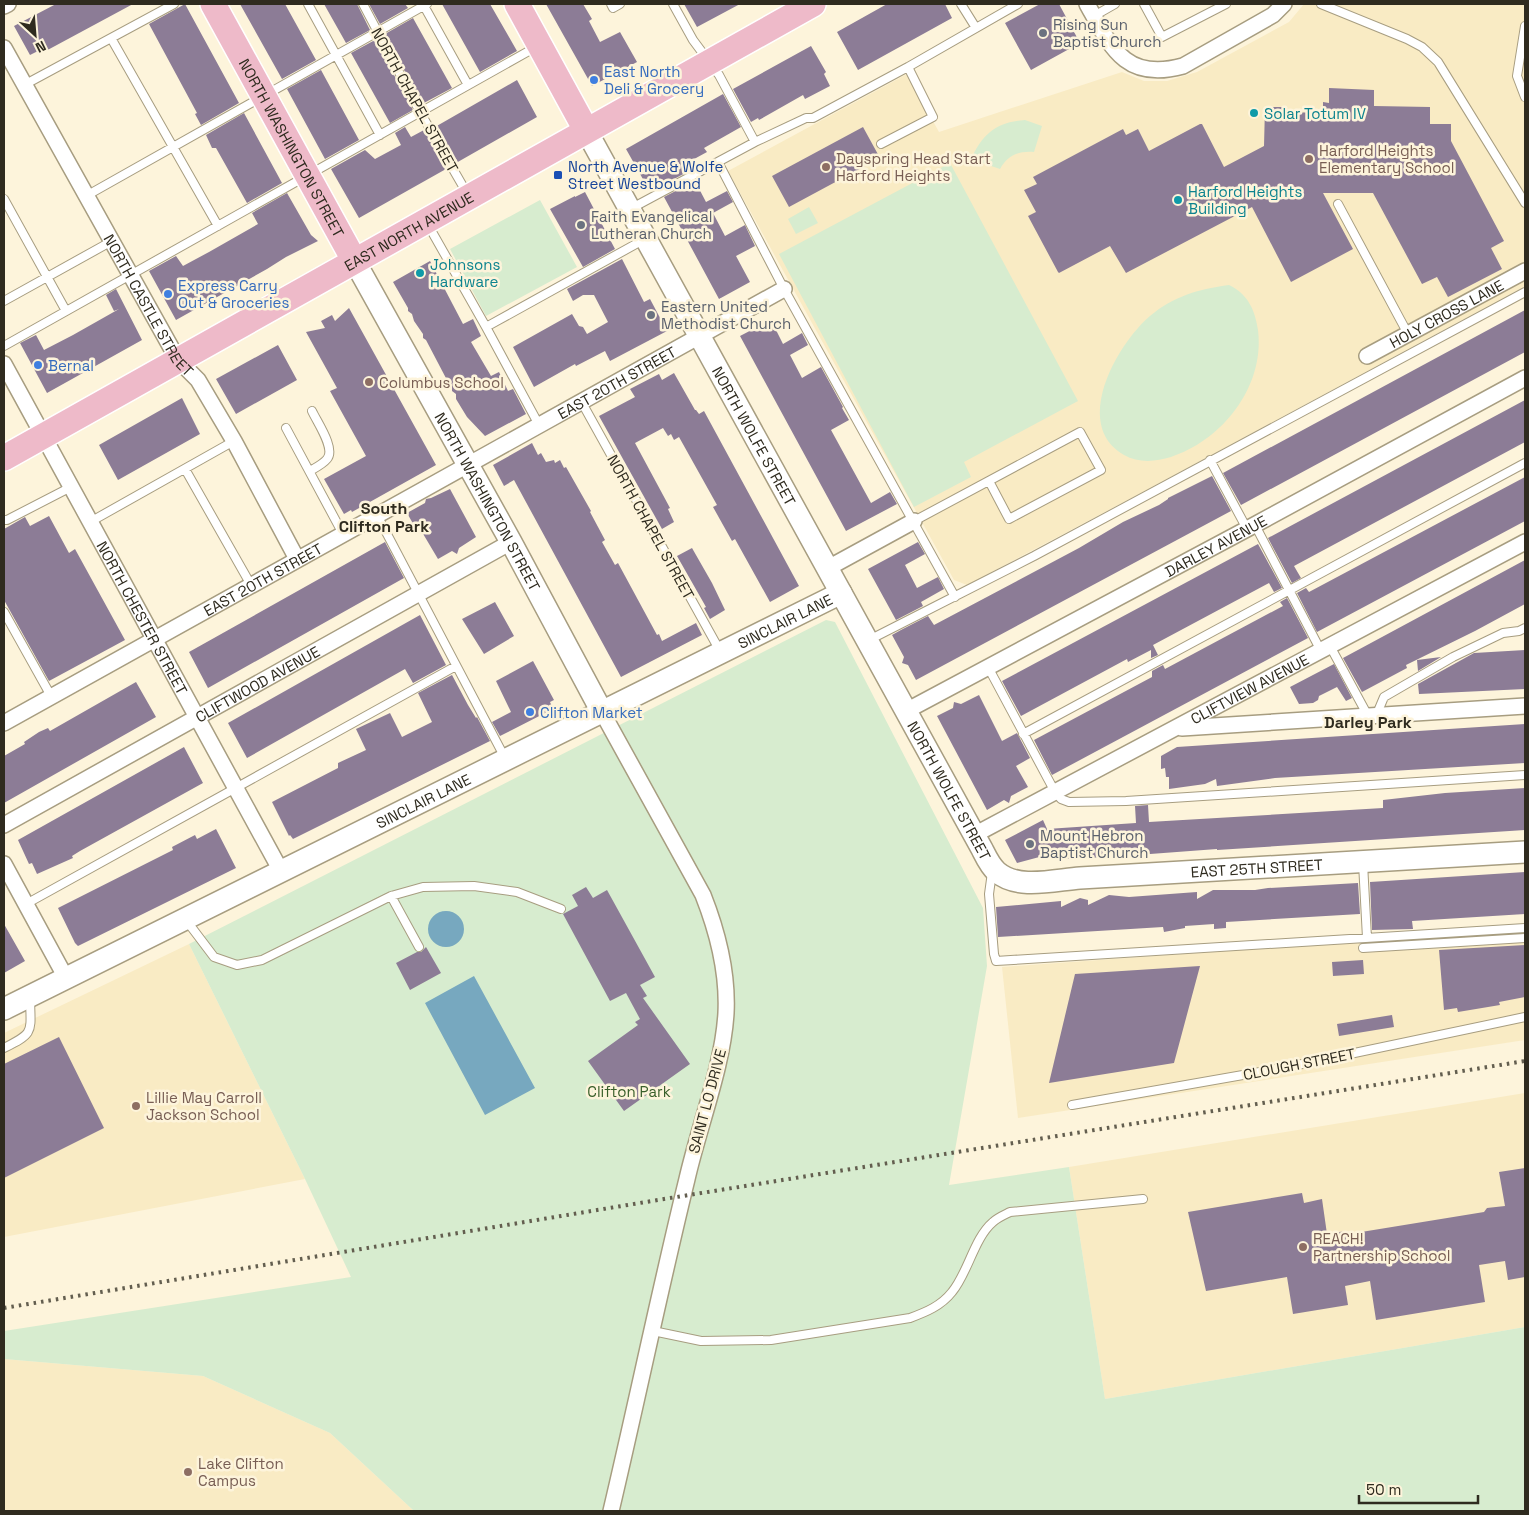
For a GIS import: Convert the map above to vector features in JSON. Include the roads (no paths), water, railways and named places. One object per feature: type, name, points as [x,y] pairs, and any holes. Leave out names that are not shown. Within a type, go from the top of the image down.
[{"type":"main road","name":"NORTH WASHINGTON STREET","points":[[213,4],[511,542],[602,712]]},
{"type":"main road","name":"NORTH WOLFE STREET","points":[[517,4],[841,593],[875,637],[906,711],[992,868]]},
{"type":"main road","name":"EAST NORTH AVENUE","points":[[4,458],[812,4]]},
{"type":"main road","name":"SINCLAIR LANE","points":[[4,1009],[841,593]]},
{"type":"main road","name":"EAST 25TH STREET","points":[[992,868],[1005,877],[1018,882],[1031,882],[1525,852]]},
{"type":"street","points":[[4,6],[8,4]]},
{"type":"street","points":[[1091,10],[1111,46],[1123,58],[1138,66],[1155,70],[1183,66],[1273,15],[1284,4]]},
{"type":"street","name":"NORTH CASTLE STREET","points":[[4,48],[178,360],[198,380],[234,441],[298,559]]},
{"type":"street","name":"HOLY CROSS LANE","points":[[1367,356],[1525,271]]},
{"type":"street","name":"EAST 20TH STREET","points":[[4,722],[784,289]]},
{"type":"street","name":"NORTH CHESTER STREET","points":[[4,364],[281,871]]},
{"type":"street","name":"DARLEY AVENUE","points":[[906,711],[1525,378]]},
{"type":"street","name":"SINCLAIR LANE","points":[[828,568],[914,521]]},
{"type":"street","name":"CLIFTWOOD AVENUE","points":[[4,826],[511,542]]},
{"type":"street","name":"CLIFTVIEW AVENUE","points":[[974,835],[1525,542]]},
{"type":"street","points":[[1175,728],[1525,706]]},
{"type":"street","name":"SAINT LO DRIVE","points":[[602,712],[703,895],[715,927],[724,972],[726,1014],[724,1037],[687,1178],[611,1511]]},
{"type":"street","points":[[4,864],[66,978]]},
{"type":"lane","points":[[24,86],[174,4]]},
{"type":"lane","points":[[308,4],[380,135]]},
{"type":"lane","name":"NORTH CHAPEL STREET","points":[[363,4],[420,112],[469,196]]},
{"type":"lane","points":[[86,196],[425,4],[468,85]]},
{"type":"lane","points":[[611,4],[613,8],[620,4]]},
{"type":"lane","points":[[673,4],[693,40],[719,75],[755,142]]},
{"type":"lane","points":[[961,4],[976,28]]},
{"type":"lane","points":[[630,209],[755,142],[806,118],[813,118],[908,67],[1018,4]]},
{"type":"lane","points":[[1091,10],[1115,4]]},
{"type":"lane","points":[[1144,4],[1162,37],[1226,4]]},
{"type":"lane","points":[[1321,4],[1407,39],[1431,54],[1438,62],[1525,203]]},
{"type":"lane","points":[[1525,26],[1517,76],[1525,97]]},
{"type":"lane","points":[[111,38],[218,226]]},
{"type":"lane","points":[[4,346],[540,45]]},
{"type":"lane","points":[[880,144],[933,117],[908,67]]},
{"type":"lane","points":[[718,162],[784,289],[955,597]]},
{"type":"lane","points":[[4,199],[66,311]]},
{"type":"lane","points":[[1338,204],[1408,334]]},
{"type":"lane","points":[[425,221],[486,327],[539,425]]},
{"type":"lane","points":[[486,327],[646,238]]},
{"type":"lane","points":[[4,301],[112,241]]},
{"type":"lane","points":[[875,637],[955,597],[1525,292]]},
{"type":"lane","name":"NORTH CHAPEL STREET","points":[[582,401],[721,653]]},
{"type":"lane","points":[[310,471],[327,459],[330,451],[326,437],[312,411]]},
{"type":"lane","points":[[286,428],[344,534]]},
{"type":"lane","points":[[914,521],[1080,432],[1101,470],[1009,519],[989,481]]},
{"type":"lane","points":[[90,522],[234,441]]},
{"type":"lane","points":[[1210,460],[1289,590],[1372,716],[1384,697],[1453,657],[1503,633],[1523,630]]},
{"type":"lane","points":[[1023,734],[1525,463]]},
{"type":"lane","points":[[185,469],[251,585]]},
{"type":"lane","points":[[4,520],[71,487]]},
{"type":"lane","points":[[377,515],[506,760]]},
{"type":"lane","points":[[4,612],[51,696]]},
{"type":"lane","points":[[26,904],[456,666]]},
{"type":"lane","points":[[988,667],[1055,792],[1061,799],[1069,802],[1126,801],[1525,776]]},
{"type":"lane","points":[[1363,862],[1367,938]]},
{"type":"lane","points":[[992,868],[989,894],[996,961],[1525,928]]},
{"type":"lane","points":[[185,919],[214,957],[237,965],[262,960],[391,896],[424,887],[474,886],[517,892],[560,909]]},
{"type":"lane","points":[[391,896],[419,947]]},
{"type":"lane","points":[[1363,948],[1525,938]]},
{"type":"lane","points":[[4,1048],[23,1039],[28,1034],[30,1028],[30,996]]},
{"type":"lane","name":"CLOUGH STREET","points":[[1072,1105],[1288,1067],[1525,1017]]},
{"type":"lane","points":[[652,1331],[701,1340],[771,1340],[910,1318],[929,1311],[953,1291],[985,1230],[993,1221],[1010,1212],[1143,1199]]},
{"type":"water","points":[[446,911],[453,912],[459,916],[463,922],[463,936],[459,942],[453,946],[446,947],[439,946],[433,942],[429,936],[428,929],[429,922],[433,916],[439,912]]},
{"type":"water","points":[[474,976],[535,1088],[485,1115],[425,1003]]},
{"type":"railway","points":[[4,1308],[664,1199],[1525,1061]]},
{"type":"place","name":"Rising Sun Baptist Church","points":[[1043,33]]},
{"type":"place","name":"East North Deli & Grocery","points":[[594,80]]},
{"type":"place","name":"Solar Totum IV","points":[[1254,113]]},
{"type":"place","name":"Harford Heights Elementary School","points":[[1309,159]]},
{"type":"place","name":"Dayspring Head Start Harford Heights","points":[[826,167]]},
{"type":"place","name":"North Avenue & Wolfe Street Westbound","points":[[558,175]]},
{"type":"place","name":"Harford Heights Building","points":[[1178,200]]},
{"type":"place","name":"Faith Evangelical Lutheran Church","points":[[581,225]]},
{"type":"place","name":"Johnsons Hardware","points":[[420,273]]},
{"type":"place","name":"Express Carry Out & Groceries","points":[[168,294]]},
{"type":"place","name":"Eastern United Methodist Church","points":[[651,315]]},
{"type":"place","name":"Bernal","points":[[38,365]]},
{"type":"place","name":"Columbus School","points":[[369,382]]},
{"type":"place","name":"Clifton Market","points":[[530,712]]},
{"type":"place","name":"Mount Hebron Baptist Church","points":[[1030,844]]},
{"type":"place","name":"Lillie May Carroll Jackson School","points":[[136,1106]]},
{"type":"place","name":"REACH! Partnership School","points":[[1303,1247]]},
{"type":"place","name":"Lake Clifton Campus","points":[[188,1472]]},
{"type":"district","name":"South Clifton Park","points":[[384,517]]},
{"type":"district","name":"Darley Park","points":[[1368,722]]},
{"type":"park label","name":"Clifton Park","points":[[629,1091]]}]
